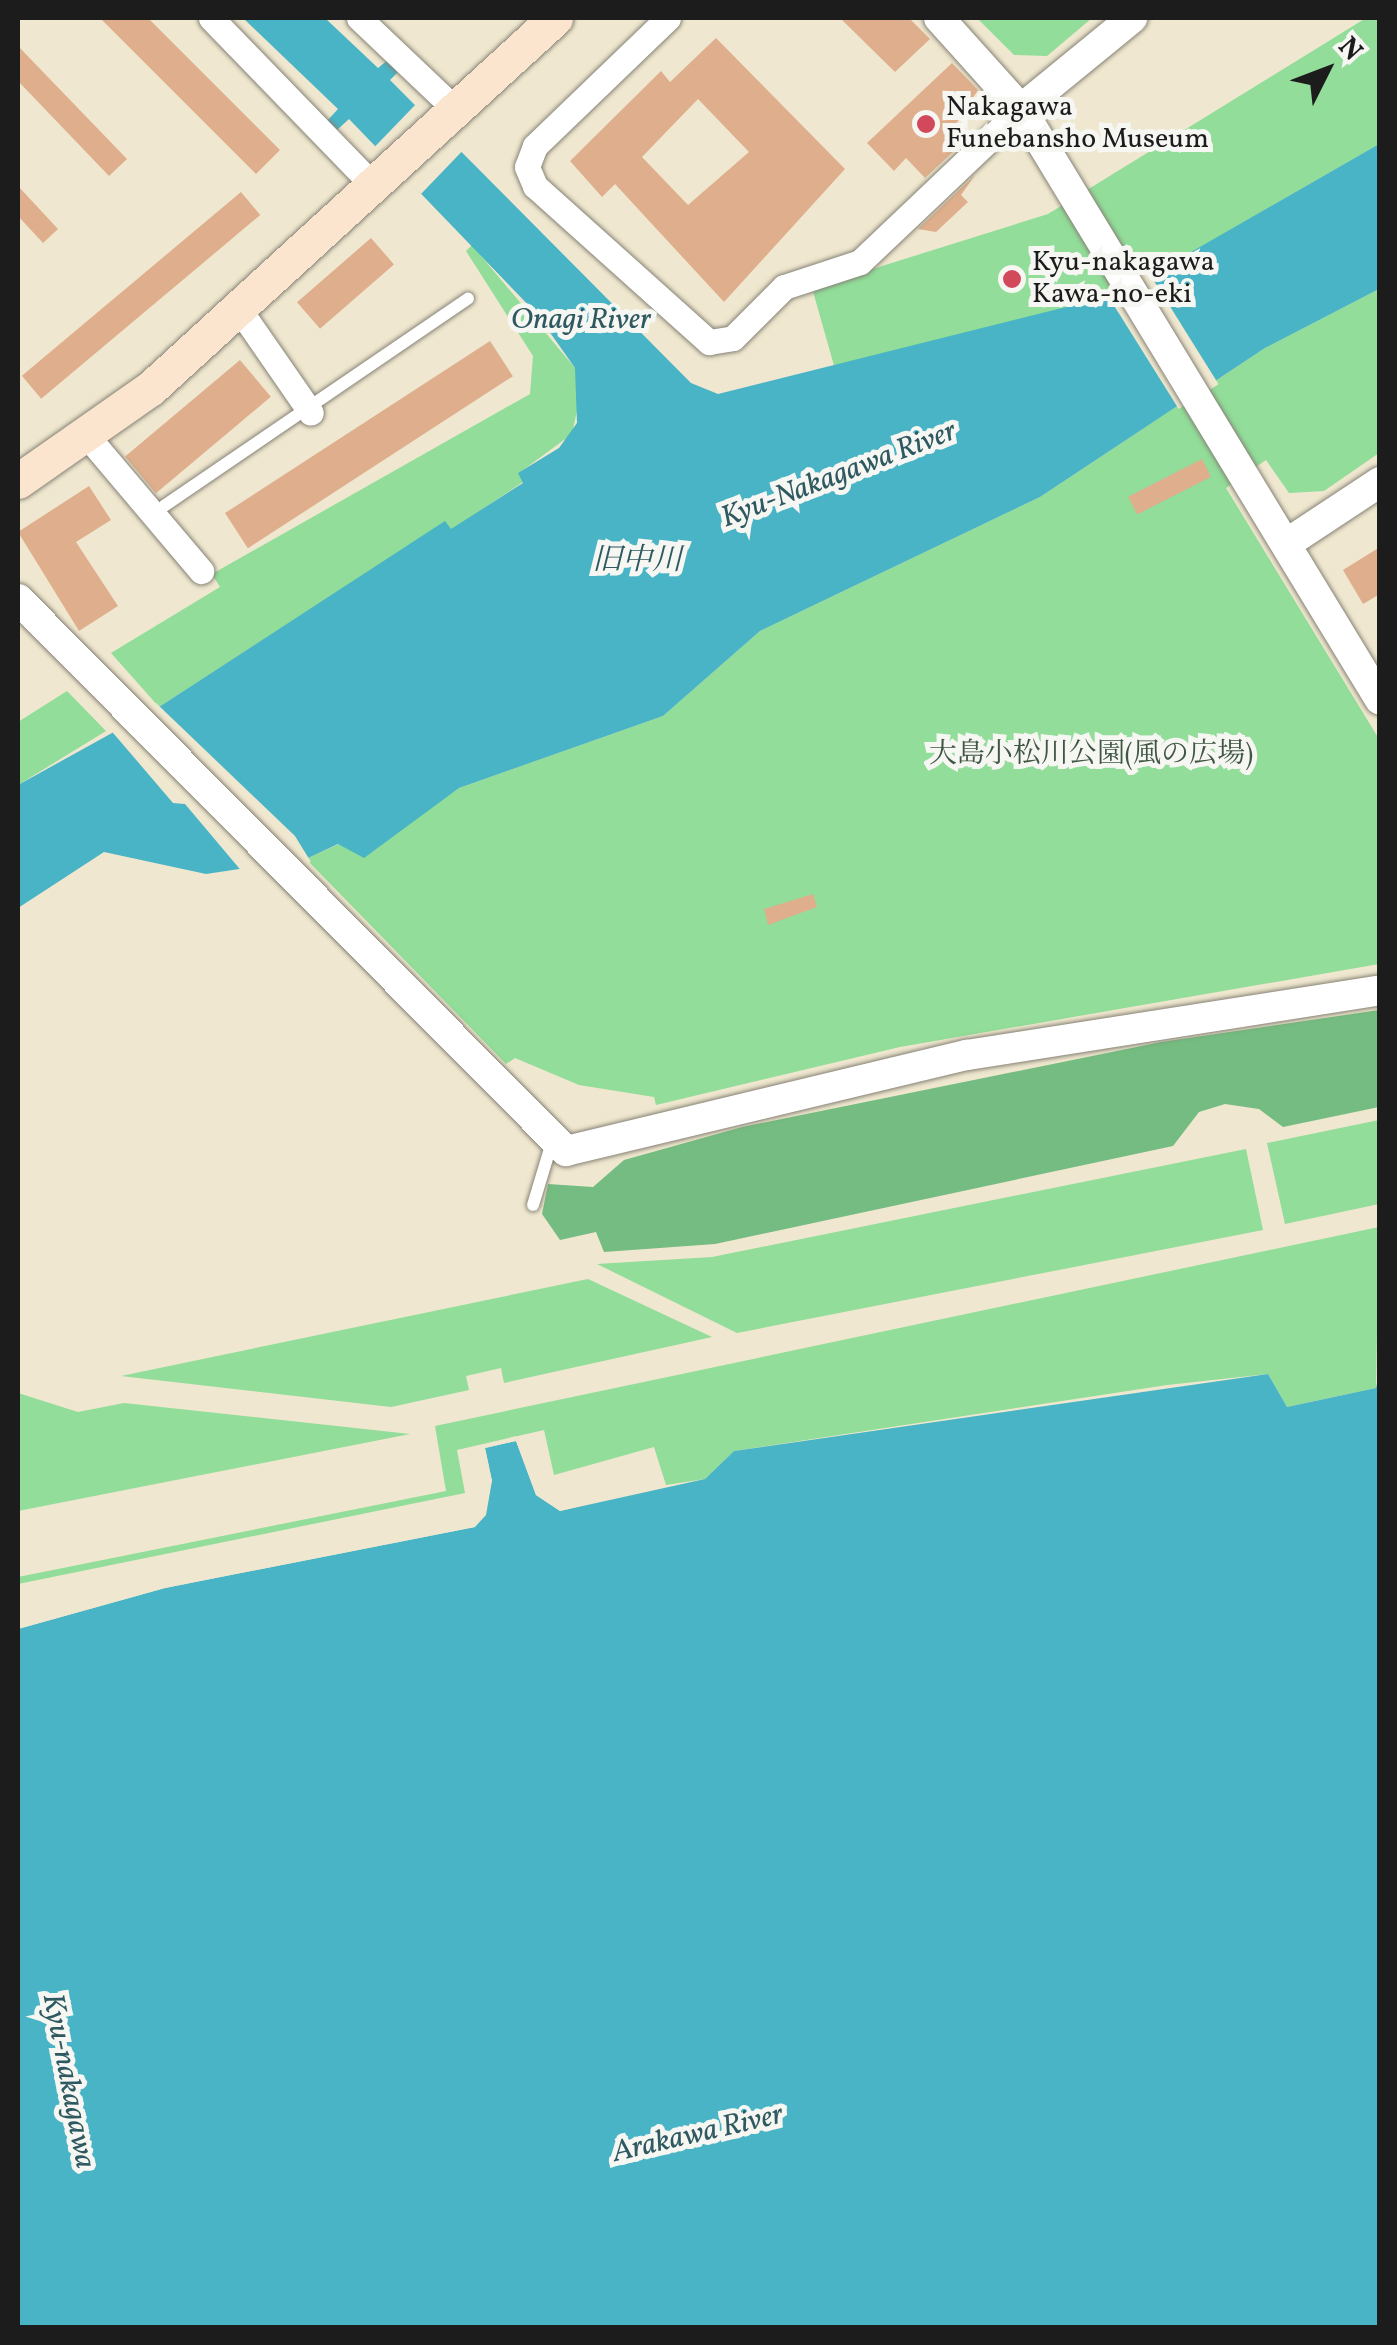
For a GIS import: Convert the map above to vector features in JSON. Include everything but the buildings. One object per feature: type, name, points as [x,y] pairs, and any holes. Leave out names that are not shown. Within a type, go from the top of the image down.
[{"type":"main road","points":[[18,481],[88,436],[239,309],[555,18]]},
{"type":"street","points":[[211,18],[378,185]]},
{"type":"street","points":[[359,18],[453,113]]},
{"type":"street","points":[[668,18],[536,146],[527,167],[536,186],[709,342],[733,338],[784,288],[860,262],[1020,110],[1132,18]]},
{"type":"street","points":[[939,18],[1020,110],[1380,700]]},
{"type":"street","points":[[239,309],[310,413]]},
{"type":"street","points":[[88,436],[201,570]]},
{"type":"street","points":[[1286,544],[1380,482]]},
{"type":"street","points":[[18,599],[552,1142],[589,1151],[967,1055],[1380,990]]},
{"type":"lane","points":[[164,506],[310,413],[468,299]]},
{"type":"lane","points":[[533,1205],[552,1142]]},
{"type":"green space","points":[[977,18],[1092,18],[1047,56],[1014,55]]},
{"type":"green space","points":[[1366,18],[1379,18],[1379,144],[1119,294],[835,369],[812,288],[1048,214]]},
{"type":"green space","points":[[472,245],[575,368],[581,392],[572,434],[519,473],[523,482],[451,530],[445,522],[159,707],[111,653],[220,587],[212,574],[530,394],[533,356],[466,251]]},
{"type":"green space","name":"大島小松川公園(風の広場)","points":[[1379,289],[1379,453],[1324,491],[1289,493],[1266,460],[1226,488],[1379,739],[1379,964],[900,1047],[656,1105],[654,1097],[579,1085],[515,1058],[506,1064],[306,859],[339,844],[365,853],[459,788],[663,716],[760,631],[1040,497],[1265,348]]},
{"type":"green space","points":[[67,691],[106,731],[18,785],[18,722]]},
{"type":"green space","points":[[1379,1010],[1379,1107],[1283,1127],[1259,1109],[1225,1104],[1199,1112],[1173,1146],[715,1244],[604,1252],[596,1232],[560,1240],[542,1214],[548,1184],[593,1187],[624,1160],[742,1127],[1161,1042]]},
{"type":"green space","points":[[1379,1120],[1379,1204],[1285,1224],[1267,1143]]},
{"type":"green space","points":[[1246,1149],[1263,1230],[737,1333],[597,1264],[712,1257]]},
{"type":"green space","points":[[1379,1227],[1376,1388],[1287,1407],[1268,1374],[1167,1385],[734,1451],[705,1479],[666,1485],[654,1447],[554,1475],[544,1430],[457,1450],[465,1493],[18,1584],[18,1577],[446,1491],[435,1426]]},
{"type":"green space","points":[[588,1279],[712,1337],[504,1383],[501,1368],[466,1376],[469,1390],[391,1407],[121,1376]]},
{"type":"green space","points":[[18,1393],[78,1412],[124,1403],[410,1434],[18,1511]]},
{"type":"water","name":"旧中川","points":[[243,18],[325,18],[378,68],[389,59],[400,70],[390,80],[691,383],[718,394],[1118,294],[1379,144],[1379,289],[1265,348],[1040,497],[760,631],[663,716],[459,788],[364,858],[338,844],[306,859],[206,874],[104,852],[18,908],[18,785],[159,707],[445,521],[451,529],[523,483],[518,473],[559,448],[577,423],[575,368],[537,314],[349,119],[337,130],[327,121],[338,109]]},
{"type":"water","points":[[1268,1374],[1287,1407],[1376,1388],[1379,1374],[1379,2327],[18,2327],[18,1629],[165,1588],[475,1527],[492,1481],[485,1448],[516,1441],[536,1495],[560,1511],[705,1479],[734,1451]]},
{"type":"pier","points":[[418,102],[465,148],[421,194],[374,148]]},
{"type":"pier","points":[[1146,268],[1219,384],[1179,409],[1106,293]]},
{"type":"pier","points":[[156,703],[295,836],[311,862],[244,874],[185,804],[173,803],[108,727]]},
{"type":"pier","points":[[516,1436],[541,1493],[560,1506],[666,1485],[560,1511],[536,1495],[516,1441],[485,1448],[492,1481],[486,1515],[475,1527],[165,1588],[18,1629],[79,1603],[472,1523],[487,1481],[481,1446]]},
{"type":"place","name":"Nakagawa Funebansho Museum","points":[[926,124]]},
{"type":"place","name":"Kyu-nakagawa Kawa-no-eki","points":[[1012,279]]},
{"type":"water label","name":"Onagi River","points":[[581,320]]},
{"type":"water label","name":"Kyu-Nakagawa River","points":[[839,475]]},
{"type":"water label","name":"Kyu-nakagawa","points":[[68,2081]]},
{"type":"water label","name":"Arakawa River","points":[[698,2134]]}]
